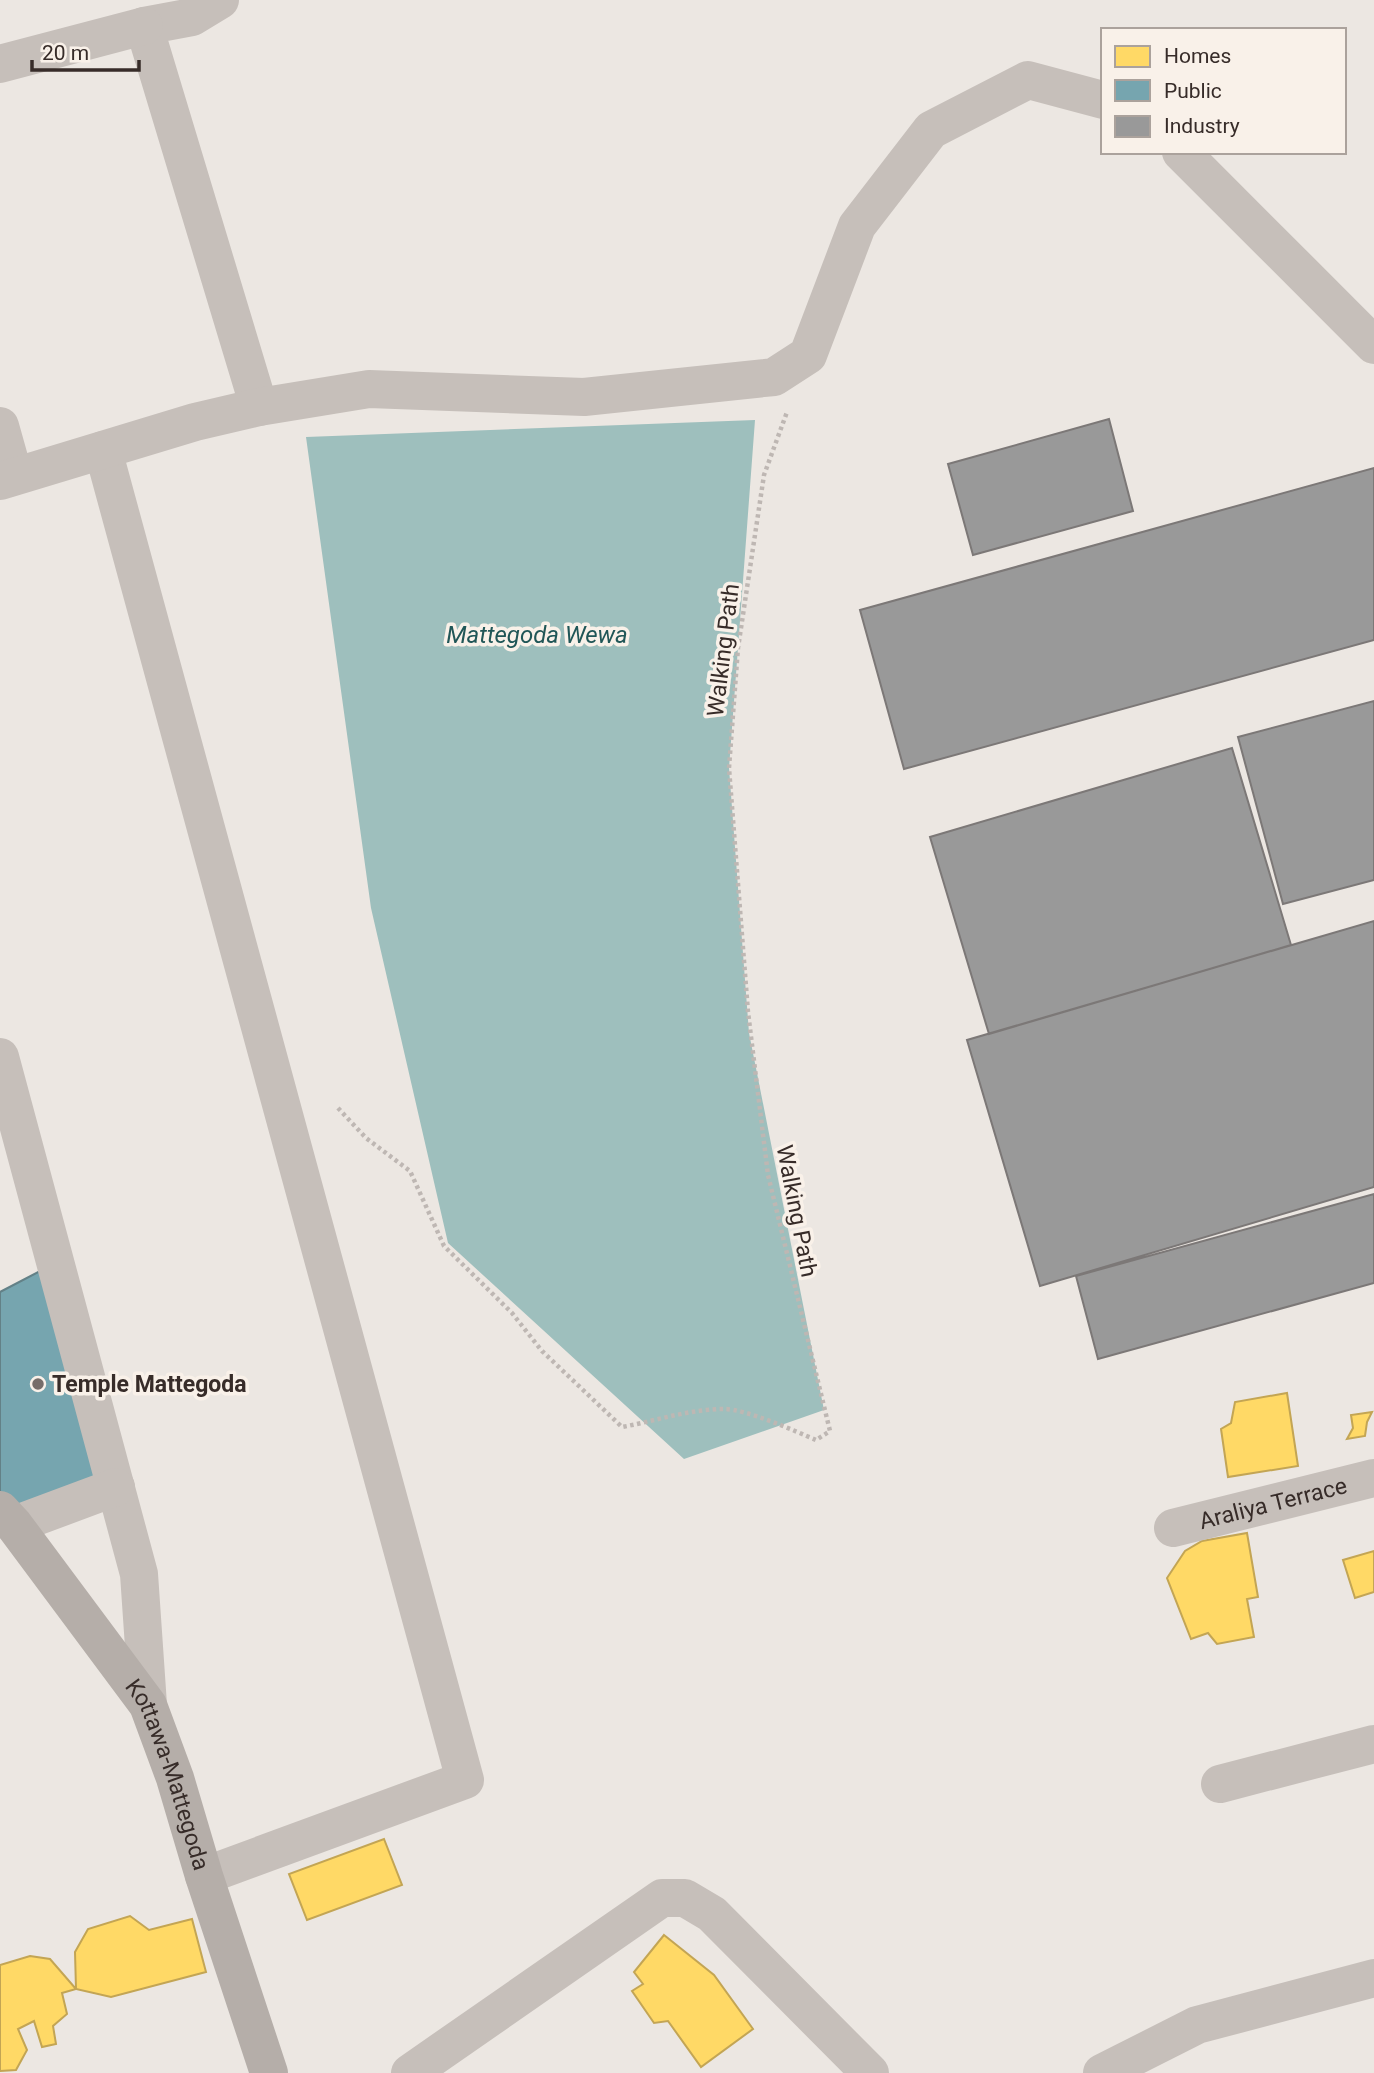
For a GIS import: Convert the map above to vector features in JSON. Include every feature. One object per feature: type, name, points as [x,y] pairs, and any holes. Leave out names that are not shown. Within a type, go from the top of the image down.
[{"type":"main road","name":"Kottawa-Mattegoda","points":[[7,1518],[148,1705],[175,1778],[204,1876],[269,2073]]},
{"type":"street","points":[[0,64],[144,26],[192,17],[220,0]]},
{"type":"street","points":[[144,26],[258,407]]},
{"type":"street","points":[[0,426],[7,479],[195,422],[258,407],[369,389],[584,397],[774,377],[807,355],[857,226],[932,131],[1028,80],[1101,99]]},
{"type":"street","points":[[1183,154],[1374,345]]},
{"type":"street","points":[[103,450],[465,1780],[204,1876]]},
{"type":"street","points":[[0,1058],[139,1574],[148,1705]]},
{"type":"street","name":"Araliya Terrace","points":[[1174,1528],[1374,1478]]},
{"type":"street","points":[[7,1518],[116,1487]]},
{"type":"street","points":[[1220,1784],[1374,1744]]},
{"type":"street","points":[[411,2073],[662,1898],[685,1898],[712,1914],[870,2073]]},
{"type":"street","points":[[1102,2073],[1197,2025],[1374,1978]]},
{"type":"path","name":"Walking Path","points":[[338,1108],[366,1138],[410,1171],[444,1246],[512,1313],[542,1351],[622,1427],[677,1415],[726,1409],[781,1425],[816,1440],[830,1431],[768,1175],[748,1012],[729,768],[738,648],[764,475],[807,355]]},
{"type":"water","name":"Mattegoda Wewa","points":[[755,420],[729,768],[749,1033],[824,1410],[684,1459],[448,1243],[371,908],[306,437]]},
{"type":"building: Homes","points":[[1287,1393],[1298,1466],[1228,1477],[1221,1429],[1231,1423],[1235,1402]]},
{"type":"building: Homes","points":[[1372,1412],[1365,1436],[1347,1439],[1353,1428],[1351,1415]]},
{"type":"building: Homes","points":[[43,1449],[59,1457],[88,1457],[96,1481],[46,1499],[29,1453]]},
{"type":"building: Homes","points":[[1247,1533],[1258,1597],[1247,1599],[1254,1637],[1217,1644],[1208,1633],[1191,1639],[1167,1578],[1185,1551],[1202,1541]]},
{"type":"building: Homes","points":[[1374,1551],[1374,1592],[1355,1598],[1343,1560]]},
{"type":"building: Homes","points":[[384,1839],[402,1885],[307,1920],[289,1874]]},
{"type":"building: Homes","points":[[130,1916],[149,1930],[192,1919],[206,1972],[111,1997],[76,1989],[75,1952],[88,1929]]},
{"type":"building: Homes","points":[[664,1935],[714,1975],[753,2029],[701,2067],[668,2021],[654,2023],[632,1991],[643,1984],[634,1972]]},
{"type":"building: Homes","points":[[30,1956],[50,1959],[76,1989],[62,1993],[67,2014],[53,2026],[56,2044],[42,2047],[34,2021],[18,2029],[27,2050],[16,2070],[0,2071],[0,1965]]},
{"type":"building: Public","name":"Temple Mattegoda","points":[[42,1270],[105,1477],[15,1511],[0,1495],[0,1292]]},
{"type":"building: Industry","points":[[1109,419],[1133,511],[973,555],[948,464]]},
{"type":"building: Industry","points":[[1374,468],[1374,640],[904,769],[860,610]]},
{"type":"building: Industry","points":[[1374,701],[1374,880],[1283,904],[1238,737]]},
{"type":"building: Industry","points":[[1232,748],[1291,945],[989,1034],[930,837]]},
{"type":"building: Industry","points":[[1374,921],[1374,1187],[1040,1286],[967,1040]]},
{"type":"building: Industry","points":[[1374,1194],[1374,1283],[1098,1359],[1076,1276]]},
{"type":"place","name":"Temple Mattegoda","points":[[38,1384]]}]
